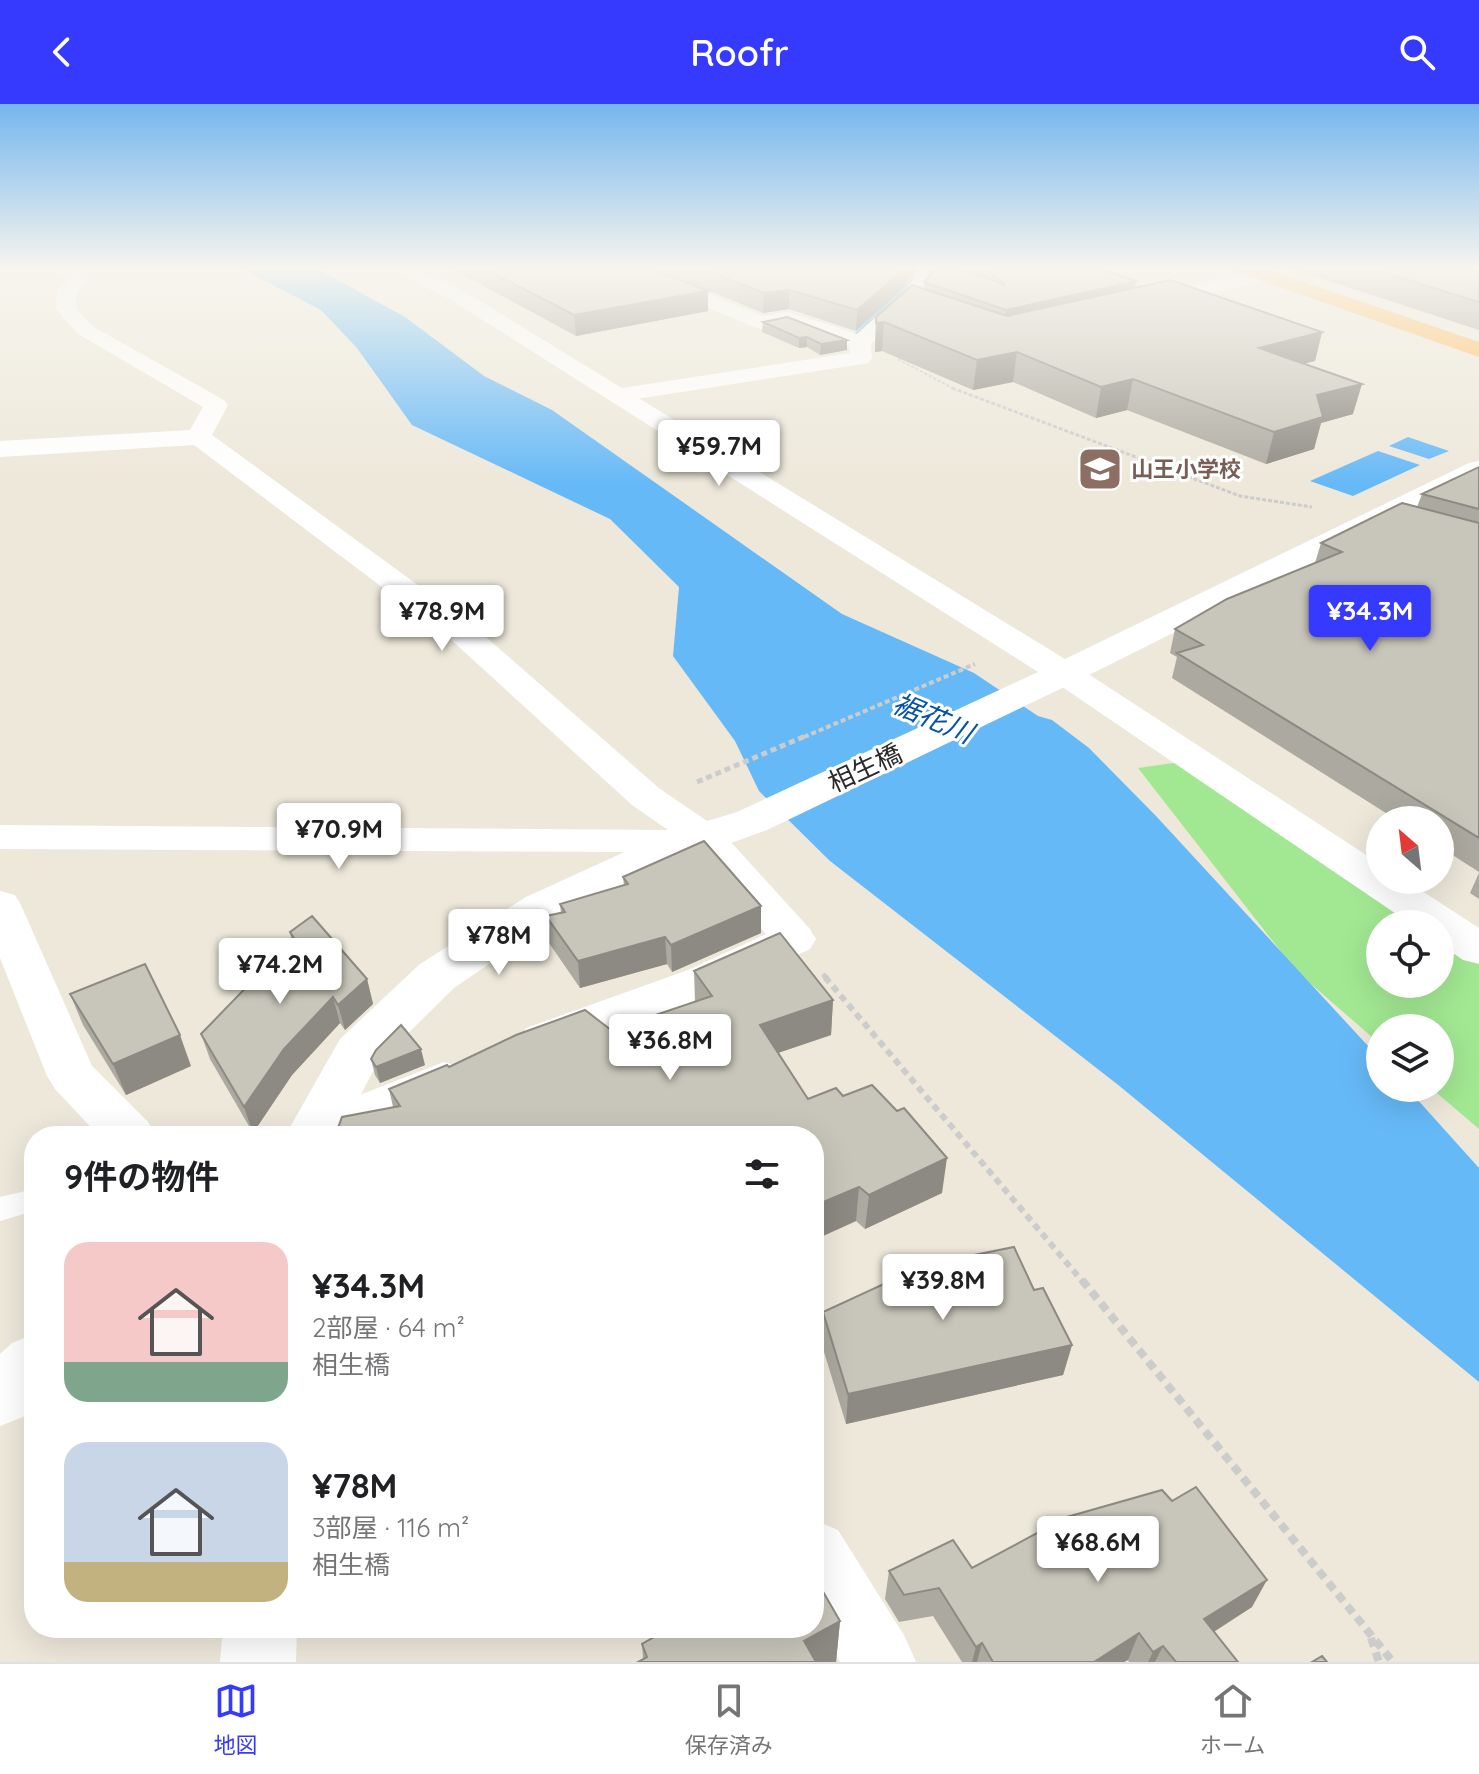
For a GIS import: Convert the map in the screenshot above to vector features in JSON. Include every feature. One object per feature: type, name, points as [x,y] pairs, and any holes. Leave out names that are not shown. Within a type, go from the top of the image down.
[{"type":"highway","points":[[1447,339],[1479,350]]},
{"type":"street","points":[[100,339],[216,405],[199,437]]},
{"type":"street","points":[[527,339],[1050,680],[1316,840],[1479,949]]},
{"type":"street","points":[[850,339],[860,342]]},
{"type":"street","points":[[860,342],[864,339]]},
{"type":"street","points":[[617,395],[861,358],[860,342]]},
{"type":"street","points":[[0,449],[199,437],[459,630],[646,797],[794,939],[704,981],[492,1060],[336,1126]]},
{"type":"street","name":"相生橋","points":[[317,1126],[358,1052],[437,976],[542,907],[692,840],[752,821],[1399,518],[1479,469]]},
{"type":"street","points":[[0,837],[692,840]]},
{"type":"street","points":[[1316,840],[1366,867]]},
{"type":"street","points":[[1416,894],[1479,928]]},
{"type":"street","points":[[0,905],[72,1076],[120,1126]]},
{"type":"street","points":[[0,1396],[24,1373]]},
{"type":"street","points":[[824,1570],[880,1662]]},
{"type":"street","points":[[258,1662],[259,1638]]},
{"type":"lane","points":[[0,1209],[24,1203]]},
{"type":"path","points":[[860,342],[877,347],[956,390],[1240,496],[1313,507]]},
{"type":"path","points":[[685,787],[984,660]]},
{"type":"path","points":[[794,939],[1165,1379],[1393,1662]]},
{"type":"path","points":[[1369,1633],[1379,1662]]},
{"type":"green space","points":[[1180,762],[1366,886],[1366,894],[1378,894],[1402,910],[1366,910],[1366,998],[1454,998],[1454,944],[1479,961],[1479,1129],[1447,1102],[1454,1102],[1454,1014],[1366,1014],[1366,1032],[1296,971],[1138,768]]},
{"type":"water","name":"裾花川","points":[[348,339],[434,339],[484,376],[552,410],[842,614],[974,673],[1038,716],[1052,720],[1089,748],[1156,816],[1366,1044],[1366,1102],[1420,1102],[1479,1168],[1479,1382],[1117,1084],[830,861],[759,791],[735,741],[673,656],[679,587],[610,519],[412,425]]},
{"type":"water","points":[[1408,437],[1449,451],[1429,459],[1389,446]]},
{"type":"water","points":[[1378,451],[1420,465],[1353,496],[1310,481]]},
{"type":"building","points":[[810,339],[847,340],[821,344]]},
{"type":"building","points":[[925,339],[1296,339],[1259,348],[1362,384],[1317,395],[1323,417],[1274,432],[1133,379],[1101,387],[1017,352],[977,360]]},
{"type":"building","points":[[1479,467],[1479,509],[1422,494]]},
{"type":"building","points":[[1402,503],[1479,523],[1479,838],[1454,823],[1454,806],[1427,806],[1177,653],[1203,645],[1175,629],[1227,599],[1342,552],[1321,543]]},
{"type":"building","points":[[704,841],[761,906],[671,945],[665,937],[578,961],[546,916],[565,912],[560,904],[628,884],[623,877]]},
{"type":"building","points":[[312,916],[367,979],[338,1005],[333,997],[284,1049],[244,1107],[201,1034],[290,942],[297,943],[290,932]]},
{"type":"building","points":[[780,933],[833,1000],[760,1025],[808,1099],[836,1088],[843,1096],[872,1085],[897,1111],[904,1108],[947,1158],[869,1195],[859,1187],[824,1202],[824,1126],[339,1126],[342,1117],[400,1106],[389,1089],[447,1065],[449,1067],[516,1035],[585,1010],[611,1030],[712,996],[694,971]]},
{"type":"building","points":[[145,964],[180,1035],[113,1064],[70,994]]},
{"type":"building","points":[[401,1025],[421,1049],[376,1067],[371,1059],[376,1050]]},
{"type":"building","points":[[1014,1247],[1034,1290],[1043,1288],[1072,1345],[848,1394],[824,1312],[925,1265]]},
{"type":"building","points":[[1196,1487],[1267,1580],[1204,1619],[1238,1662],[1176,1662],[1163,1646],[1153,1652],[1139,1633],[1094,1662],[993,1662],[982,1643],[976,1647],[939,1588],[904,1595],[889,1571],[953,1540],[972,1568],[1067,1517],[1162,1490],[1172,1501]]},
{"type":"building","points":[[824,1593],[840,1621],[824,1630]]},
{"type":"building","points":[[652,1638],[809,1638],[804,1641],[816,1662],[638,1662],[647,1657],[642,1644]]},
{"type":"building","points":[[1322,1656],[1327,1662],[1312,1662]]},
{"type":"place","name":"山王小学校","points":[[1100,469]]}]
